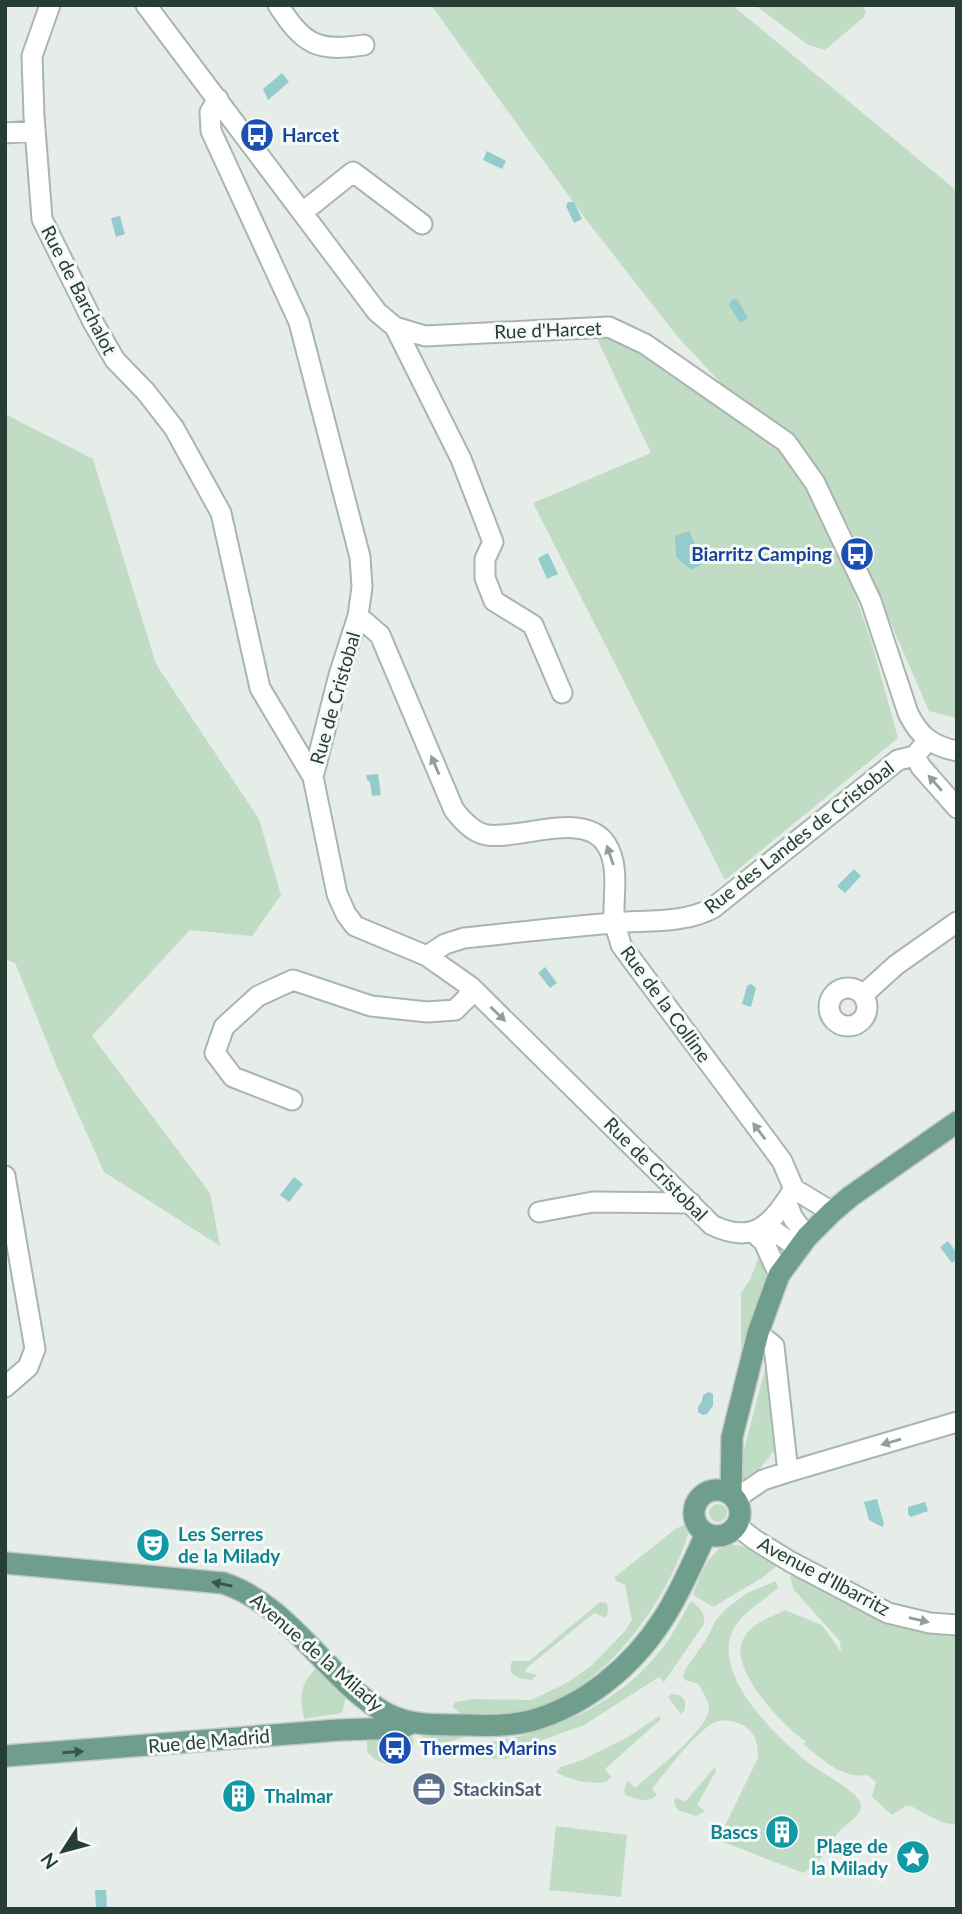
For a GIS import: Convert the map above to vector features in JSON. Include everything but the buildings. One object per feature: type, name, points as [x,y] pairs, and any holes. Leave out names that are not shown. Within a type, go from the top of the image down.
[{"type":"main road","points":[[732,1437],[733,1497],[740,1512],[737,1525],[732,1531],[720,1536],[706,1534],[694,1517],[696,1503],[705,1493],[732,1437],[758,1334],[779,1275],[803,1242],[832,1212],[867,1184],[957,1122]]},
{"type":"main road","points":[[705,1493],[718,1490],[733,1497]]},
{"type":"main road","name":"Avenue de la Milady","points":[[5,1563],[223,1583],[243,1589],[268,1607],[381,1711],[411,1723],[484,1726],[520,1723],[577,1702],[619,1671],[663,1620],[706,1534]]},
{"type":"main road","name":"Rue de Madrid","points":[[5,1756],[339,1730],[401,1728],[411,1723]]},
{"type":"street","name":"Rue de Barchalot","points":[[50,5],[32,56],[42,219],[115,360],[146,392],[174,428],[221,513],[260,688],[313,777]]},
{"type":"street","name":"Rue d'Harcet","points":[[146,5],[377,312],[395,327],[425,336],[609,327],[645,344],[786,442],[815,483],[871,601],[915,727],[921,748],[921,767],[957,808]]},
{"type":"street","points":[[278,5],[307,42],[335,49],[364,45]]},
{"type":"street","name":"Rue de Cristobal","points":[[218,100],[210,113],[211,131],[299,322],[360,557],[362,587],[358,616],[339,675],[313,777],[337,894],[346,914],[355,926],[426,956],[471,987],[712,1225],[729,1233],[760,1229]]},
{"type":"street","points":[[5,133],[35,131]]},
{"type":"street","points":[[303,212],[353,172],[422,224]]},
{"type":"street","points":[[395,327],[461,459],[493,542],[485,559],[485,578],[494,601],[533,625],[562,693]]},
{"type":"street","name":"Rue de la Colline","points":[[358,616],[380,635],[454,810],[463,821],[487,835],[568,827],[589,831],[606,843],[614,863],[614,922],[621,945],[782,1161],[790,1195]]},
{"type":"street","points":[[921,748],[957,751]]},
{"type":"street","name":"Rue des Landes de Cristobal","points":[[426,956],[445,944],[464,938],[614,922],[678,919],[704,912],[713,908],[898,760],[921,748]]},
{"type":"street","points":[[864,994],[896,965],[957,922]]},
{"type":"street","points":[[292,1100],[233,1077],[215,1053],[224,1027],[258,996],[293,980],[372,1006],[427,1012],[455,1010],[467,998],[471,987]]},
{"type":"street","points":[[5,1176],[10,1245],[35,1349],[28,1367],[5,1387]]},
{"type":"street","points":[[790,1195],[832,1212]]},
{"type":"street","points":[[760,1229],[790,1195]]},
{"type":"street","points":[[790,1195],[793,1218],[803,1242]]},
{"type":"street","points":[[539,1212],[593,1202],[691,1203]]},
{"type":"street","points":[[760,1229],[803,1242]]},
{"type":"street","points":[[760,1229],[779,1275]]},
{"type":"street","points":[[758,1334],[774,1346],[788,1472]]},
{"type":"street","points":[[733,1497],[763,1480],[957,1422]]},
{"type":"street","name":"Avenue d'Ilbarritz","points":[[737,1525],[755,1541],[791,1562],[888,1613],[930,1623],[957,1625]]},
{"type":"green space","points":[[431,5],[732,5],[957,191],[957,718],[929,711],[848,525],[817,487],[871,640],[898,738],[725,880],[533,503],[651,453],[589,322],[760,425],[677,336],[587,221]]},
{"type":"green space","points":[[755,5],[862,5],[866,12],[864,17],[825,50],[808,45]]},
{"type":"green space","points":[[5,414],[93,459],[156,664],[259,819],[281,895],[252,936],[190,930],[92,1036],[210,1193],[220,1246],[104,1172],[57,1067],[15,963],[5,959]]},
{"type":"green space","points":[[760,1253],[766,1277],[741,1348],[741,1293],[750,1280]]},
{"type":"green space","points":[[770,1350],[778,1446],[745,1487],[736,1480]]},
{"type":"green space","points":[[714,1504],[722,1504],[727,1513],[725,1520],[714,1522],[709,1517],[709,1509]]},
{"type":"green space","points":[[685,1524],[689,1532],[664,1589],[646,1618],[602,1669],[576,1689],[548,1704],[518,1712],[459,1713],[452,1706],[456,1702],[472,1699],[531,1700],[565,1684],[591,1666],[626,1630],[632,1620],[625,1585],[615,1580],[615,1577]]},
{"type":"green space","points":[[728,1544],[755,1550],[777,1565],[714,1607],[693,1595],[710,1559]]},
{"type":"green space","points":[[793,1571],[872,1617],[912,1629],[957,1635],[957,1825],[945,1823],[911,1806],[906,1806],[892,1815],[872,1797],[876,1782],[867,1775],[849,1774],[833,1767],[803,1744],[807,1742],[785,1725],[751,1682],[740,1654],[742,1642],[754,1626],[785,1610],[822,1625],[841,1652],[840,1641],[794,1590],[790,1577]]},
{"type":"green space","points":[[776,1581],[778,1588],[748,1611],[734,1628],[729,1646],[731,1664],[738,1684],[764,1721],[780,1737],[809,1763],[855,1795],[861,1806],[855,1818],[837,1834],[820,1860],[803,1873],[718,1840],[758,1758],[755,1739],[743,1725],[716,1722],[700,1733],[652,1789],[657,1795],[653,1798],[638,1799],[626,1795],[624,1790],[628,1781],[635,1788],[666,1762],[690,1739],[706,1718],[709,1709],[705,1696],[698,1684],[685,1680],[683,1676],[716,1620],[747,1593]]},
{"type":"green space","points":[[691,1601],[704,1616],[704,1624],[664,1682],[659,1677],[584,1725],[526,1746],[506,1759],[471,1758],[456,1753],[472,1746],[549,1727],[607,1699],[641,1672],[656,1656]]},
{"type":"green space","points":[[600,1602],[607,1603],[606,1618],[594,1613],[528,1667],[525,1672],[537,1675],[531,1680],[518,1678],[512,1673],[512,1661],[529,1661]]},
{"type":"green space","points":[[319,1665],[347,1692],[342,1713],[304,1719],[302,1689]]},
{"type":"green space","points":[[672,1694],[680,1695],[685,1701],[685,1710],[681,1714],[668,1697]]},
{"type":"green space","points":[[659,1716],[661,1719],[605,1769],[611,1777],[607,1781],[581,1781],[556,1772],[561,1767],[582,1760],[628,1737]]},
{"type":"green space","points":[[422,1733],[471,1735],[444,1743],[423,1744]]},
{"type":"green space","points":[[410,1734],[414,1740],[412,1752],[401,1761],[383,1763],[367,1751],[367,1735]]},
{"type":"green space","points":[[715,1767],[716,1771],[697,1805],[705,1811],[696,1816],[678,1810],[674,1802],[676,1797],[685,1802]]},
{"type":"green space","points":[[556,1826],[627,1835],[621,1897],[549,1890]]},
{"type":"water","points":[[282,73],[289,82],[268,100],[263,89]]},
{"type":"water","points":[[487,151],[506,161],[502,169],[483,160]]},
{"type":"water","points":[[568,202],[574,202],[582,219],[574,223],[566,206]]},
{"type":"water","points":[[120,216],[125,234],[116,237],[111,218]]},
{"type":"water","points":[[732,299],[738,300],[748,318],[740,323],[729,305]]},
{"type":"water","points":[[689,531],[704,563],[691,570],[676,557],[675,536]]},
{"type":"water","points":[[548,553],[558,574],[547,579],[538,558]]},
{"type":"water","points":[[378,774],[381,795],[372,796],[366,775]]},
{"type":"water","points":[[854,869],[861,876],[845,893],[837,886]]},
{"type":"water","points":[[545,967],[557,983],[550,988],[538,973]]},
{"type":"water","points":[[751,984],[756,988],[751,1007],[742,1004],[747,986]]},
{"type":"water","points":[[294,1177],[303,1184],[289,1202],[280,1195]]},
{"type":"water","points":[[948,1241],[957,1253],[957,1259],[952,1263],[940,1247]]},
{"type":"water","points":[[709,1392],[713,1394],[713,1406],[703,1415],[698,1412],[698,1407],[703,1395]]},
{"type":"water","points":[[877,1499],[884,1524],[882,1527],[869,1520],[864,1502]]},
{"type":"water","points":[[925,1502],[928,1511],[911,1517],[908,1514],[908,1507]]},
{"type":"water","points":[[95,1890],[106,1890],[107,1909],[96,1909]]},
{"type":"place","name":"Harcet","points":[[257,135]]},
{"type":"place","name":"Biarritz Camping","points":[[857,554]]},
{"type":"place","name":"Les Serres de la Milady","points":[[153,1545]]},
{"type":"place","name":"Thermes Marins","points":[[395,1748]]},
{"type":"place","name":"StackinSat","points":[[429,1789]]},
{"type":"place","name":"Thalmar","points":[[239,1796]]},
{"type":"place","name":"Bascs","points":[[782,1832]]},
{"type":"place","name":"Plage de la Milady","points":[[913,1857]]}]
